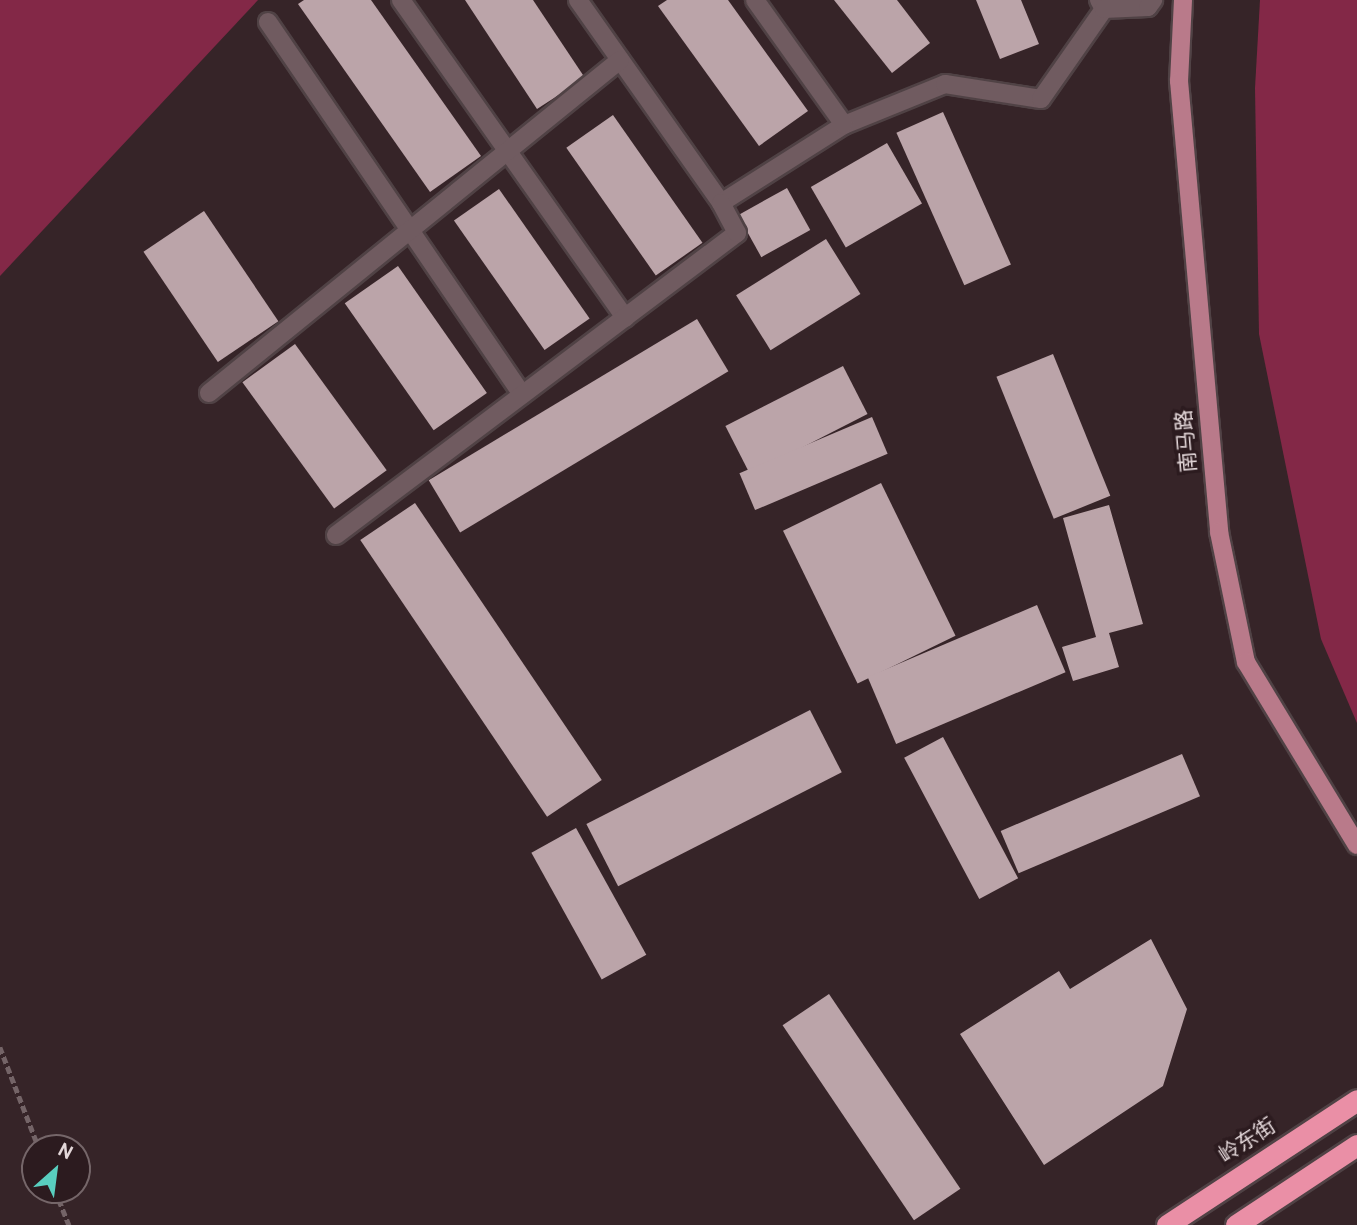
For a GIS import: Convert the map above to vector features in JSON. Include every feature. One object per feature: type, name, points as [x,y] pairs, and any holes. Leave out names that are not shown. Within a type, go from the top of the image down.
[{"type":"highway","name":"岭东街","points":[[1167,1225],[1357,1100]]},
{"type":"highway","points":[[1236,1225],[1357,1145]]},
{"type":"main road","name":"南马路","points":[[1183,0],[1179,81],[1221,545],[1246,662],[1357,845]]},
{"type":"street","points":[[401,0],[625,317]]},
{"type":"street","points":[[336,535],[737,233],[721,203],[578,0]]},
{"type":"street","points":[[755,0],[844,125]]},
{"type":"street","points":[[721,203],[844,125],[945,84],[1041,99],[1101,5],[1148,7],[1153,0]]},
{"type":"street","points":[[268,22],[408,232],[522,395]]},
{"type":"street","points":[[209,393],[620,60]]},
{"type":"path","points":[[0,1048],[34,1134]]},
{"type":"path","points":[[61,1204],[69,1225]]},
{"type":"shaded area","points":[[0,0],[258,0],[0,276]]},
{"type":"shaded area","points":[[1260,0],[1357,0],[1357,723],[1321,639],[1259,334],[1255,88]]},
{"type":"building","points":[[304,0],[371,0],[481,156],[430,192],[298,4]]},
{"type":"building","points":[[465,0],[533,0],[585,78],[537,109]]},
{"type":"building","points":[[667,0],[728,0],[808,111],[759,146],[658,6]]},
{"type":"building","points":[[834,0],[897,0],[930,43],[892,73]]},
{"type":"building","points":[[976,0],[1021,0],[1039,44],[1000,59]]},
{"type":"building","points":[[943,112],[1011,265],[964,285],[896,133]]},
{"type":"building","points":[[613,115],[702,243],[656,275],[566,148]]},
{"type":"building","points":[[887,143],[922,204],[846,248],[811,187]]},
{"type":"building","points":[[787,188],[810,230],[761,257],[738,215]]},
{"type":"building","points":[[499,189],[590,318],[545,350],[454,221]]},
{"type":"building","points":[[204,211],[278,321],[218,362],[143,252]]},
{"type":"building","points":[[826,239],[860,294],[771,350],[736,295]]},
{"type":"building","points":[[398,266],[487,393],[434,430],[345,303]]},
{"type":"building","points":[[697,319],[728,371],[460,532],[429,480]]},
{"type":"building","points":[[295,344],[387,470],[334,508],[242,382]]},
{"type":"building","points":[[1053,354],[1110,496],[1054,519],[996,377]]},
{"type":"building","points":[[843,366],[868,414],[750,474],[725,426]]},
{"type":"building","points":[[872,417],[888,454],[755,510],[739,473]]},
{"type":"building","points":[[881,483],[956,636],[858,684],[783,531]]},
{"type":"building","points":[[415,503],[602,780],[547,817],[360,540]]},
{"type":"building","points":[[1109,505],[1143,624],[1109,633],[1119,667],[1073,681],[1062,647],[1096,637],[1063,518]]},
{"type":"building","points":[[1037,605],[1066,672],[896,744],[868,677]]},
{"type":"building","points":[[810,710],[842,772],[618,886],[586,824]]},
{"type":"building","points":[[943,737],[1018,878],[979,899],[904,758]]},
{"type":"building","points":[[1182,754],[1200,796],[1019,873],[1001,831]]},
{"type":"building","points":[[576,828],[646,955],[602,980],[531,853]]},
{"type":"building","points":[[1151,939],[1187,1009],[1163,1086],[1044,1165],[960,1034],[1059,971],[1070,989]]},
{"type":"building","points":[[829,994],[960,1189],[914,1220],[783,1025]]}]
